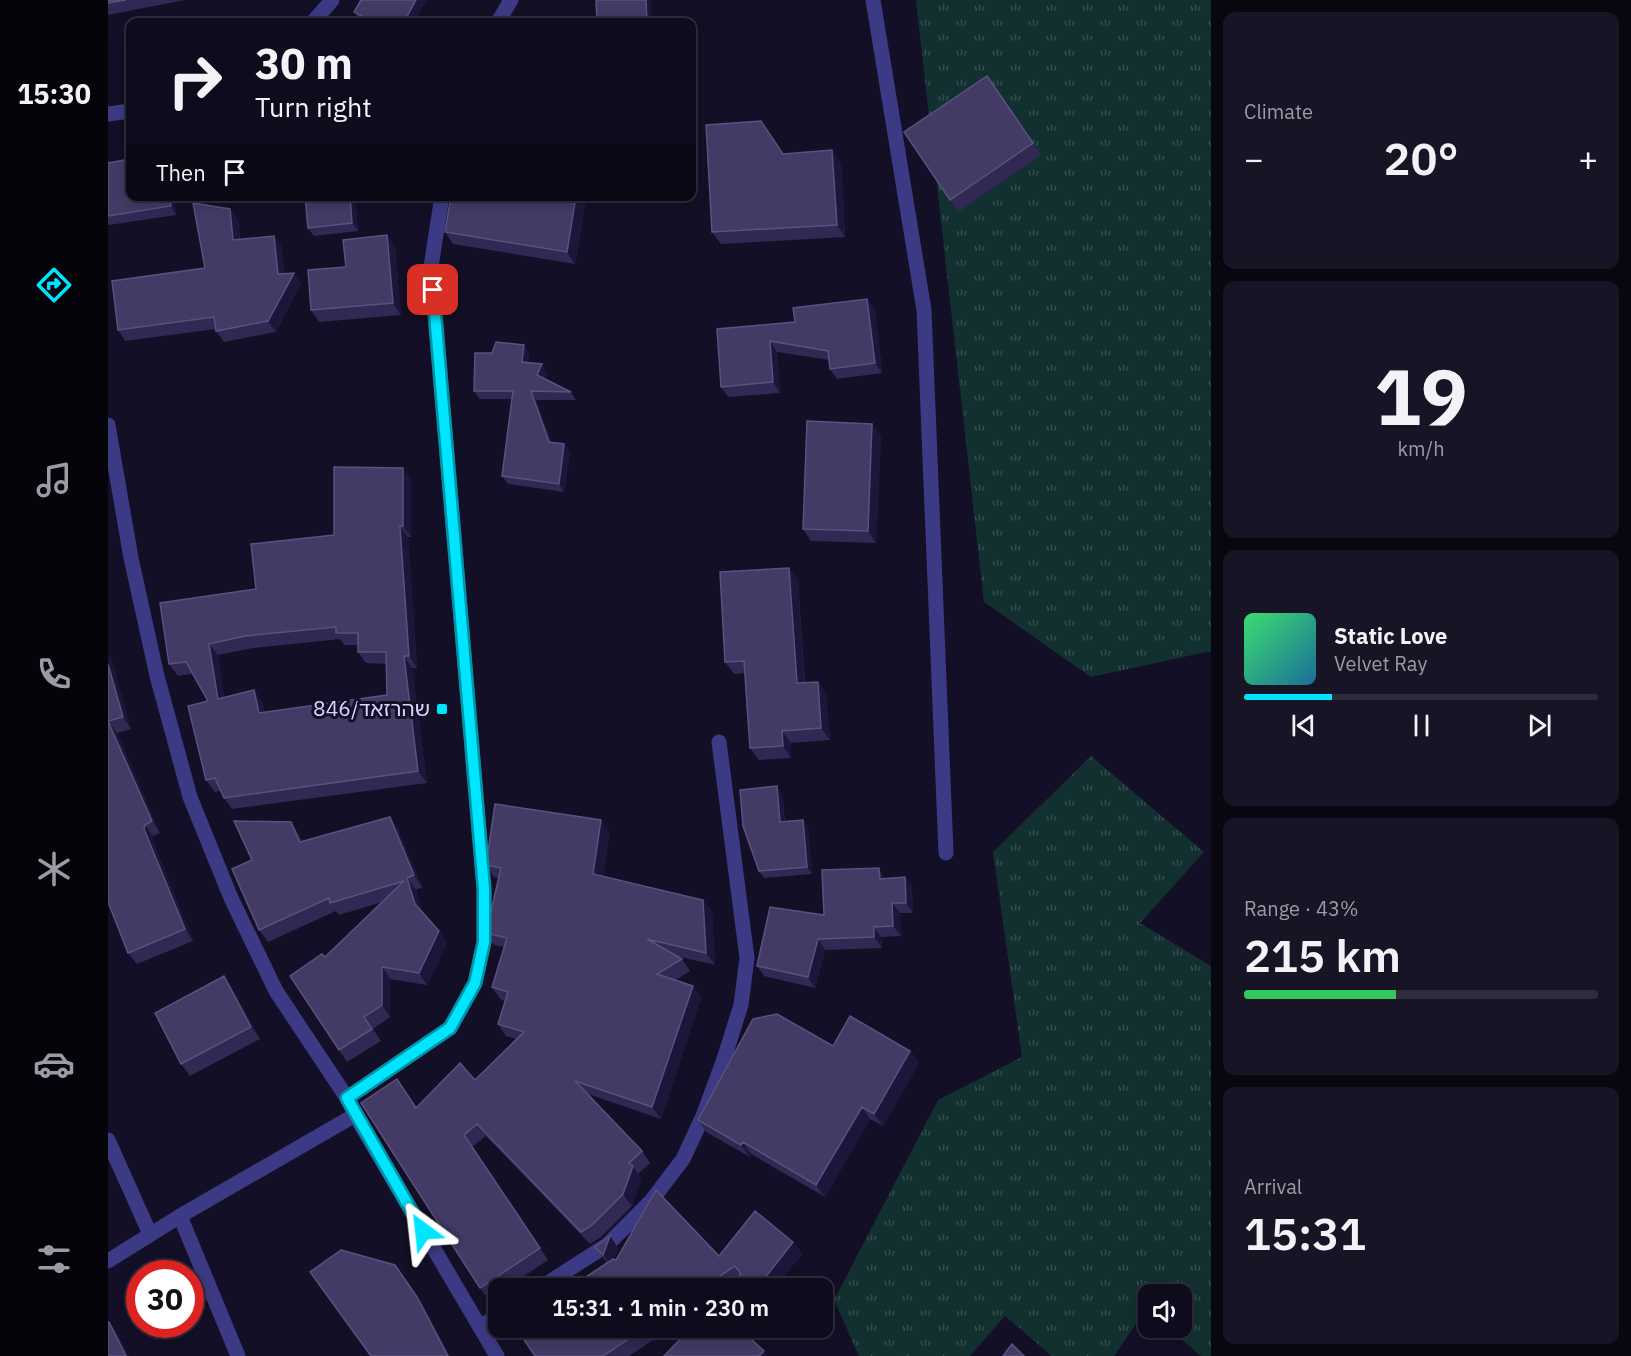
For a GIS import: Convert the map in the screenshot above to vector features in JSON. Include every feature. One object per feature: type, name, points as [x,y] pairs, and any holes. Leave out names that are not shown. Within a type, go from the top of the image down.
[{"type":"street","points":[[316,18],[332,0]]},
{"type":"street","points":[[500,18],[511,0]]},
{"type":"street","points":[[873,0],[924,310],[946,853]]},
{"type":"street","points":[[108,114],[126,112]]},
{"type":"street","points":[[347,1098],[450,1028],[475,983],[484,942],[483,878],[431,267],[441,201]]},
{"type":"street","points":[[108,425],[131,558],[157,676],[190,797],[231,898],[276,992],[347,1098],[497,1356]]},
{"type":"street","points":[[556,1278],[607,1245],[651,1201],[683,1159],[704,1116],[741,1005],[747,958],[719,742]]},
{"type":"street","points":[[108,1261],[180,1216],[355,1115]]},
{"type":"street","points":[[108,1140],[150,1234]]},
{"type":"street","points":[[180,1216],[238,1356]]},
{"type":"street","points":[[480,1327],[488,1322]]},
{"type":"green space","points":[[916,0],[1211,0],[1211,651],[1091,677],[984,602]]},
{"type":"green space","points":[[1091,756],[1204,852],[1140,923],[1211,966],[1211,1356],[1201,1356],[1180,1338],[1192,1338],[1192,1284],[1138,1284],[1138,1321],[1114,1356],[1052,1356],[1005,1316],[970,1356],[859,1356],[834,1300],[938,1100],[1022,1057],[993,852]]},
{"type":"building","points":[[108,0],[126,0],[108,3]]},
{"type":"building","points":[[361,0],[416,0],[406,18],[365,18],[354,12]]},
{"type":"building","points":[[596,0],[646,0],[647,18],[597,18]]},
{"type":"building","points":[[987,76],[1033,143],[950,200],[904,132]]},
{"type":"building","points":[[761,121],[783,154],[832,150],[837,225],[712,232],[706,125]]},
{"type":"building","points":[[126,160],[126,201],[170,201],[171,206],[108,216],[108,163]]},
{"type":"building","points":[[305,201],[350,201],[352,223],[308,228]]},
{"type":"building","points":[[450,201],[575,201],[567,252],[445,232]]},
{"type":"building","points":[[193,203],[230,209],[233,240],[274,236],[278,274],[294,273],[268,321],[216,331],[214,317],[118,330],[112,281],[205,268]]},
{"type":"building","points":[[387,235],[393,303],[311,310],[308,270],[346,267],[343,240]]},
{"type":"building","points":[[867,299],[875,363],[830,369],[828,351],[770,341],[773,382],[721,387],[717,329],[795,322],[793,308]]},
{"type":"building","points":[[496,342],[524,345],[522,362],[542,364],[537,375],[571,392],[531,391],[549,442],[564,444],[559,484],[502,476],[513,391],[474,391],[475,353],[492,353]]},
{"type":"building","points":[[807,421],[872,424],[868,531],[803,529]]},
{"type":"building","points":[[334,467],[403,468],[403,526],[400,526],[409,656],[404,656],[418,771],[224,798],[215,778],[206,780],[188,706],[208,701],[186,662],[169,664],[160,603],[256,589],[251,544],[334,535]],"holes":[[[336,627],[336,633],[358,633],[358,652],[386,652],[387,695],[259,713],[254,690],[218,699],[209,644],[245,636]]]},
{"type":"building","points":[[789,568],[797,683],[818,682],[821,728],[782,731],[783,746],[750,748],[744,661],[725,662],[720,572]]},
{"type":"building","points":[[108,664],[123,717],[108,721]]},
{"type":"building","points":[[108,721],[152,821],[145,825],[144,829],[185,929],[128,953],[108,902]]},
{"type":"building","points":[[777,786],[780,822],[803,820],[807,867],[759,871],[743,826],[740,790]]},
{"type":"building","points":[[495,804],[601,820],[593,874],[703,900],[706,953],[647,939],[682,959],[657,974],[693,986],[652,1107],[575,1081],[642,1151],[629,1163],[633,1166],[623,1194],[592,1225],[581,1232],[477,1124],[464,1135],[540,1248],[495,1278],[488,1278],[488,1283],[480,1288],[361,1103],[397,1079],[416,1108],[460,1063],[475,1080],[524,1032],[498,1024],[508,992],[492,987],[507,938],[486,933],[501,868],[486,865]]},
{"type":"building","points":[[390,817],[414,875],[407,878],[415,904],[439,931],[419,973],[382,967],[382,1005],[364,1017],[372,1029],[339,1050],[290,976],[322,954],[325,957],[404,881],[330,903],[329,898],[259,930],[232,869],[252,860],[234,821],[291,822],[300,842]]},
{"type":"building","points":[[879,868],[880,879],[905,877],[906,903],[892,903],[893,926],[874,927],[874,937],[818,939],[808,977],[757,966],[770,907],[824,915],[822,870]]},
{"type":"building","points":[[224,976],[251,1027],[181,1064],[155,1013]]},
{"type":"building","points":[[777,1014],[833,1046],[850,1016],[910,1051],[874,1114],[862,1107],[816,1185],[743,1142],[741,1145],[698,1120],[753,1019]]},
{"type":"building","points":[[656,1190],[719,1256],[755,1211],[793,1242],[765,1278],[737,1278],[741,1274],[735,1266],[717,1278],[584,1278],[613,1259],[616,1260]]},
{"type":"building","points":[[610,1236],[603,1255],[595,1247]]},
{"type":"building","points":[[341,1250],[395,1265],[417,1297],[448,1356],[371,1356],[310,1272]]},
{"type":"building","points":[[109,1322],[126,1356],[108,1356]]},
{"type":"building","points":[[523,1338],[630,1338],[603,1356],[535,1356]]},
{"type":"building","points":[[681,1338],[750,1338],[764,1351],[759,1356],[664,1356]]},
{"type":"building","points":[[1012,1344],[1024,1356],[1003,1356]]},
{"type":"place","name":"846/שהרזאד","points":[[442,709]]},
{"type":"route","points":[[423,1231],[347,1098],[450,1028],[475,983],[484,942],[484,889],[433,290]]}]
